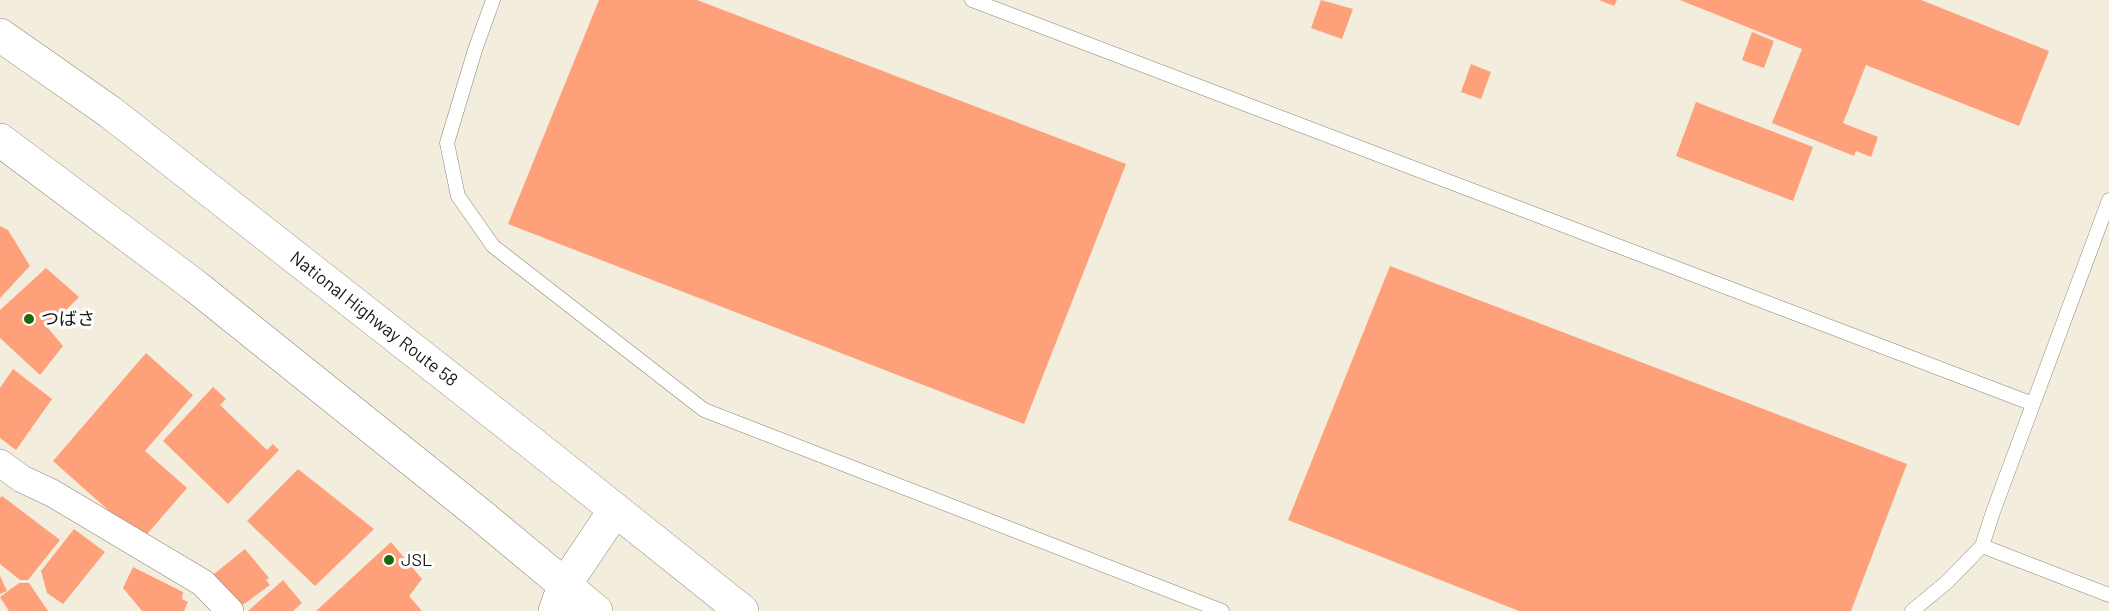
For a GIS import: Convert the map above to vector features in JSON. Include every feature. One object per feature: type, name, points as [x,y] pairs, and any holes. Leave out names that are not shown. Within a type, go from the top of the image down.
[{"type":"main road","name":"National Highway Route 58","points":[[0,36],[110,112],[742,611]]},
{"type":"main road","points":[[0,140],[194,285],[478,513],[559,598],[596,611]]},
{"type":"main road","points":[[559,598],[615,510]]},
{"type":"street","points":[[0,463],[22,479],[52,493],[203,584],[230,611]]},
{"type":"lane","points":[[493,0],[475,50],[447,143],[458,196],[493,246],[704,410],[1222,611]]},
{"type":"lane","points":[[972,0],[2033,404]]},
{"type":"lane","points":[[1912,611],[1947,582],[1982,546],[2109,200]]},
{"type":"lane","points":[[1982,546],[2109,595]]},
{"type":"building","points":[[599,0],[697,0],[1126,164],[1024,424],[508,224]]},
{"type":"building","points":[[1321,0],[1353,9],[1342,39],[1311,28]]},
{"type":"building","points":[[1599,0],[1617,0],[1614,6]]},
{"type":"building","points":[[1680,0],[1921,0],[2049,51],[2019,126],[1866,65],[1843,123],[1878,137],[1871,157],[1856,151],[1854,156],[1772,123],[1802,49]]},
{"type":"building","points":[[1752,32],[1774,41],[1764,68],[1742,60]]},
{"type":"building","points":[[1471,64],[1491,72],[1481,99],[1461,92]]},
{"type":"building","points":[[1696,102],[1813,147],[1793,201],[1676,156]]},
{"type":"building","points":[[0,226],[8,230],[30,266],[0,298]]},
{"type":"building","points":[[1390,266],[1907,464],[1851,611],[1519,611],[1288,520]]},
{"type":"building","name":"つばさ","points":[[46,268],[79,297],[48,328],[63,346],[40,375],[0,338],[0,310]]},
{"type":"building","points":[[146,353],[193,395],[145,451],[187,488],[142,540],[53,461]]},
{"type":"building","points":[[13,369],[52,399],[16,450],[0,438],[0,388]]},
{"type":"building","points":[[213,387],[226,399],[220,405],[267,450],[273,444],[279,450],[228,504],[163,441]]},
{"type":"building","points":[[298,469],[374,529],[315,586],[247,521]]},
{"type":"building","points":[[2,496],[60,540],[28,580],[20,580],[0,564],[0,498]]},
{"type":"building","points":[[74,529],[105,552],[63,604],[47,593],[41,571]]},
{"type":"building","name":"JSL","points":[[391,542],[422,579],[409,596],[422,611],[316,611]]},
{"type":"building","points":[[245,549],[269,578],[266,580],[270,585],[240,607],[214,574]]},
{"type":"building","points":[[133,567],[183,592],[182,599],[188,602],[184,611],[142,611],[123,588]]},
{"type":"building","points":[[0,576],[7,591],[0,594]]},
{"type":"building","points":[[283,580],[302,603],[293,611],[248,611]]},
{"type":"building","points":[[19,583],[29,583],[48,611],[9,611],[0,597]]},
{"type":"place","name":"つばさ","points":[[29,319]]},
{"type":"place","name":"JSL","points":[[389,560]]}]
